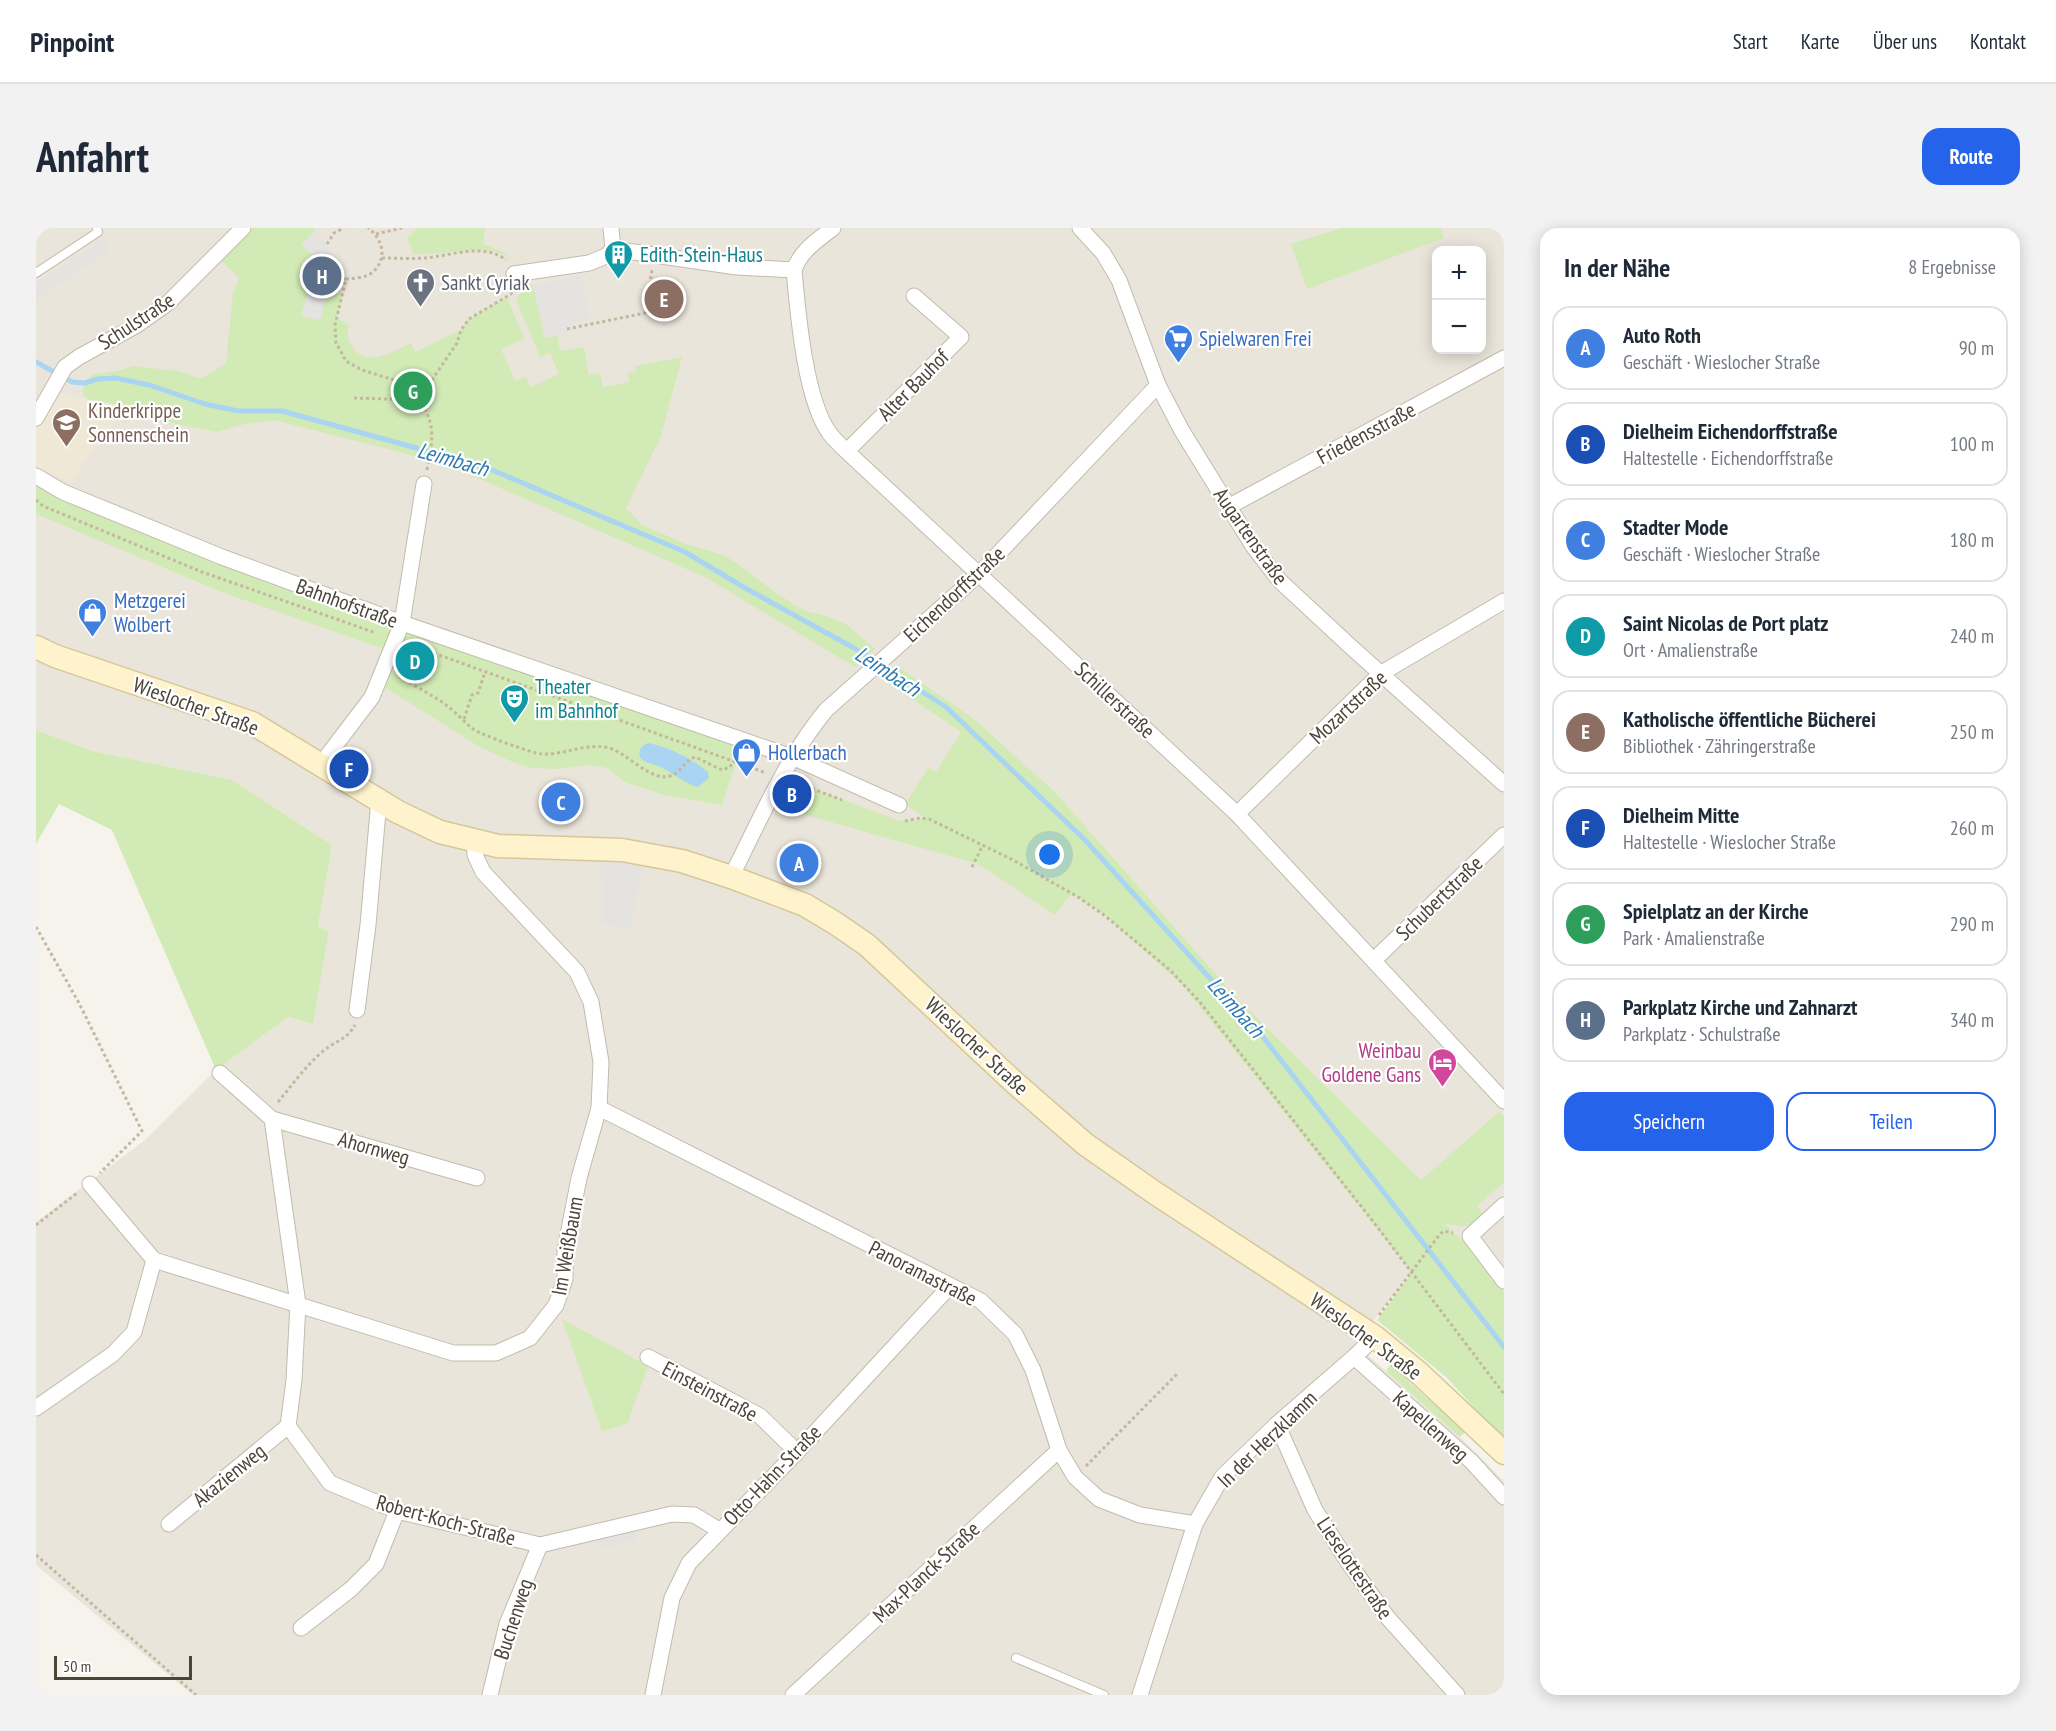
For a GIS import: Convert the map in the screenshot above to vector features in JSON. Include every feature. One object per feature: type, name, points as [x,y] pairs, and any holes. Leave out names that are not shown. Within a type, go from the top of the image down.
[{"type":"main road","name":"Wieslocher Straße","points":[[36,647],[55,656],[252,723],[398,812],[440,832],[498,846],[622,850],[682,861],[805,905],[851,934],[893,968],[1085,1144],[1155,1193],[1371,1334],[1420,1374],[1504,1453]]},
{"type":"street","name":"Schulstraße","points":[[36,417],[65,367],[137,326],[168,303],[243,228]]},
{"type":"street","points":[[611,228],[613,249]]},
{"type":"street","points":[[613,249],[737,267],[794,270],[804,251],[833,228]]},
{"type":"street","name":"Augartenstraße","points":[[1080,228],[1103,253],[1119,280],[1158,385],[1182,431],[1253,546],[1280,581],[1504,784]]},
{"type":"street","points":[[514,274],[589,263],[606,256],[613,249]]},
{"type":"street","name":"Schillerstraße","points":[[794,270],[806,361],[815,403],[830,434],[1237,814],[1504,1101]]},
{"type":"street","name":"Alter Bauhof","points":[[847,452],[961,337],[914,296]]},
{"type":"street","name":"Friedensstraße","points":[[1228,507],[1504,358]]},
{"type":"street","name":"Eichendorffstraße","points":[[731,877],[792,757],[826,711],[979,574],[1158,385]]},
{"type":"street","name":"Bahnhofstraße","points":[[36,476],[63,492],[222,557],[792,757],[899,806]]},
{"type":"street","points":[[321,764],[372,697],[402,622],[424,484]]},
{"type":"street","name":"Mozartstraße","points":[[1237,814],[1380,674],[1504,601]]},
{"type":"street","points":[[357,1010],[368,925],[379,800]]},
{"type":"street","name":"Schubertstraße","points":[[1374,960],[1504,835]]},
{"type":"street","name":"Im Weißbaum","points":[[154,1260],[453,1353],[496,1353],[530,1338],[556,1305],[566,1279],[565,1251],[577,1188],[598,1108],[601,1062],[591,1002],[577,972],[483,872],[475,855],[474,841]]},
{"type":"street","points":[[220,1073],[269,1117],[298,1304],[294,1380],[288,1426]]},
{"type":"street","name":"Panoramastraße","points":[[598,1108],[981,1302],[1015,1334],[1033,1370],[1059,1450],[1075,1477],[1099,1499],[1140,1515],[1195,1524]]},
{"type":"street","name":"Ahornweg","points":[[269,1117],[477,1178]]},
{"type":"street","points":[[36,1408],[113,1354],[134,1332],[154,1260],[90,1184]]},
{"type":"street","points":[[1504,1205],[1470,1236],[1504,1281]]},
{"type":"street","name":"Otto-Hahn-Straße","points":[[653,1695],[672,1598],[688,1563],[797,1452],[950,1286]]},
{"type":"street","name":"In der Herzklamm","points":[[1140,1695],[1195,1524],[1222,1477],[1277,1424],[1354,1357],[1371,1334]]},
{"type":"street","name":"Einsteinstraße","points":[[648,1357],[760,1416],[797,1452]]},
{"type":"street","name":"Kapellenweg","points":[[1354,1357],[1471,1461],[1504,1497]]},
{"type":"street","name":"Lieselottestraße","points":[[1277,1424],[1315,1510],[1348,1562],[1388,1618],[1457,1695]]},
{"type":"street","name":"Robert-Koch-Straße","points":[[288,1426],[330,1483],[397,1511],[540,1545],[672,1514],[694,1515],[719,1530]]},
{"type":"street","name":"Akazienweg","points":[[169,1524],[288,1426]]},
{"type":"street","name":"Max-Planck-Straße","points":[[792,1695],[1059,1450]]},
{"type":"street","points":[[301,1628],[351,1589],[376,1564],[397,1511]]},
{"type":"street","name":"Buchenweg","points":[[490,1695],[507,1624],[540,1545]]},
{"type":"lane","points":[[36,273],[98,232],[97,228]]},
{"type":"lane","points":[[1016,1658],[1104,1695]]},
{"type":"path","points":[[327,244],[334,232],[344,228]]},
{"type":"path","points":[[331,277],[359,278],[374,272],[382,258],[382,247],[376,234],[368,228]]},
{"type":"path","points":[[376,234],[402,228]]},
{"type":"path","points":[[382,258],[426,258],[482,251],[499,254],[511,264],[516,278],[511,294],[469,319],[420,400]]},
{"type":"path","points":[[567,329],[645,313],[655,256]]},
{"type":"path","points":[[346,279],[335,325],[336,343],[346,361],[363,370],[397,381],[420,400],[433,426],[424,484]]},
{"type":"path","points":[[354,398],[420,400]]},
{"type":"path","points":[[36,500],[43,506]]},
{"type":"path","points":[[384,667],[444,704],[464,719],[474,731],[540,754],[561,753],[592,745],[603,746],[619,750],[634,764],[668,777],[689,759],[695,757],[722,770],[730,767],[733,761]]},
{"type":"path","points":[[464,719],[472,695],[478,693],[485,672]]},
{"type":"path","points":[[722,757],[780,778]]},
{"type":"path","points":[[972,867],[983,845],[1014,860],[1055,882],[1087,903],[1170,970],[1198,1001],[1372,1220],[1504,1394]]},
{"type":"path","points":[[36,927],[79,1004],[142,1131],[90,1184],[36,1225]]},
{"type":"path","points":[[269,1117],[309,1064],[325,1050],[345,1039],[355,1027],[357,1010]]},
{"type":"path","points":[[1371,1334],[1440,1234]]},
{"type":"path","points":[[1075,1477],[1178,1373]]},
{"type":"path","points":[[36,1555],[196,1695]]},
{"type":"shaded area","points":[[36,228],[1504,228],[1504,1292],[1464,1242],[1444,1224],[1421,1180],[1236,997],[1056,793],[896,665],[880,678],[961,732],[1104,915],[1182,985],[1412,1273],[1366,1330],[1369,1356],[1460,1437],[1504,1481],[1504,1695],[193,1695],[36,1565],[36,1222],[145,1140],[216,1070],[288,1017],[313,1024],[329,931],[318,927],[332,845],[232,780],[93,751],[36,730]]},
{"type":"shaded area","points":[[316,230],[327,244],[333,259],[332,273],[320,320],[301,316],[314,264],[311,254],[302,244]]},
{"type":"shaded area","points":[[103,239],[110,251],[36,300],[36,283]]},
{"type":"shaded area","points":[[582,275],[591,320],[567,326],[568,333],[545,338],[533,285]]},
{"type":"shaded area","name":"Kinderkrippe Sonnenschein","points":[[58,393],[128,407],[71,480],[44,473],[36,465],[36,428]]},
{"type":"shaded area","points":[[601,861],[643,866],[630,928],[602,924]]},
{"type":"shaded area","points":[[631,1523],[636,1540],[599,1550],[594,1533]]},
{"type":"green space","points":[[243,228],[313,228],[316,230],[302,244],[311,254],[314,264],[313,274],[320,320],[327,293],[332,290],[338,291],[342,298],[337,318],[349,325],[348,337],[351,345],[359,354],[366,357],[381,356],[411,343],[415,352],[461,330],[469,319],[507,297],[524,339],[501,349],[515,381],[526,377],[531,387],[559,374],[550,353],[540,357],[516,300],[524,288],[533,285],[545,338],[557,335],[560,351],[584,347],[589,375],[600,373],[603,387],[629,382],[628,373],[636,371],[635,366],[682,357],[661,436],[626,508],[642,525],[686,544],[723,555],[805,611],[827,616],[847,625],[875,649],[855,667],[705,577],[475,477],[404,453],[274,420],[245,424],[217,432],[172,423],[128,407],[87,399],[82,392],[85,383],[92,375],[133,366],[178,371],[198,378],[204,377],[226,363],[233,294],[239,278],[217,256]]},
{"type":"green space","points":[[418,228],[485,228],[483,244],[503,252],[521,264],[505,255],[479,250],[413,254],[407,238]]},
{"type":"green space","points":[[1342,228],[1440,228],[1444,238],[1307,289],[1291,244]]},
{"type":"green space","points":[[36,481],[222,557],[743,740],[722,805],[665,795],[625,782],[607,768],[591,765],[554,769],[532,768],[480,747],[378,683],[390,651],[224,593],[36,514]]},
{"type":"green space","points":[[896,665],[974,719],[1056,793],[1236,997],[1421,1180],[1499,1112],[1504,1117],[1504,1182],[1477,1206],[1485,1216],[1466,1226],[1445,1224],[1464,1242],[1504,1292],[1504,1440],[1446,1377],[1377,1320],[1412,1273],[1182,985],[1104,915],[1072,893],[1055,915],[978,864],[785,809],[797,783],[900,821],[927,819],[905,804],[928,768],[936,772],[961,732],[880,678]]},
{"type":"green space","points":[[36,730],[93,751],[232,780],[332,845],[318,927],[329,931],[313,1024],[288,1017],[216,1070],[112,830],[59,804],[36,844]]},
{"type":"green space","points":[[562,1319],[648,1366],[627,1424],[602,1431]]},
{"type":"green space","points":[[1391,1366],[1465,1432],[1460,1437],[1387,1372],[1387,1368]]},
{"type":"water","points":[[648,743],[664,747],[688,758],[708,772],[709,778],[698,787],[663,768],[644,761],[639,753]]},
{"type":"waterway","name":"Leimbach","points":[[36,362],[72,382],[85,383],[98,379],[116,378],[149,385],[205,404],[238,411],[282,411],[485,467],[685,552],[854,648],[946,707],[1085,840],[1263,1037],[1504,1347]]},
{"type":"place","name":"Parkplatz Kirche und Zahnarzt","points":[[322,276]]},
{"type":"place","name":"Edith-Stein-Haus","points":[[619,280]]},
{"type":"place","name":"Katholische öffentliche Bücherei","points":[[664,299]]},
{"type":"place","name":"Sankt Cyriak","points":[[420,308]]},
{"type":"place","name":"Spielwaren Frei","points":[[1178,364]]},
{"type":"place","name":"Spielplatz an der Kirche","points":[[413,391]]},
{"type":"place","name":"Kinderkrippe Sonnenschein","points":[[67,448]]},
{"type":"place","name":"Metzgerei Wolbert","points":[[93,638]]},
{"type":"place","name":"Saint Nicolas de Port platz","points":[[415,661]]},
{"type":"place","name":"Theater im Bahnhof","points":[[514,724]]},
{"type":"place","name":"Dielheim Mitte","points":[[349,769]]},
{"type":"place","name":"Hollerbach","points":[[747,778]]},
{"type":"place","name":"Dielheim Eichendorffstraße","points":[[792,794]]},
{"type":"place","name":"Stadter Mode","points":[[561,802]]},
{"type":"place","name":"Auto Roth","points":[[799,863]]},
{"type":"place","name":"Weinbau Goldene Gans","points":[[1442,1088]]}]
